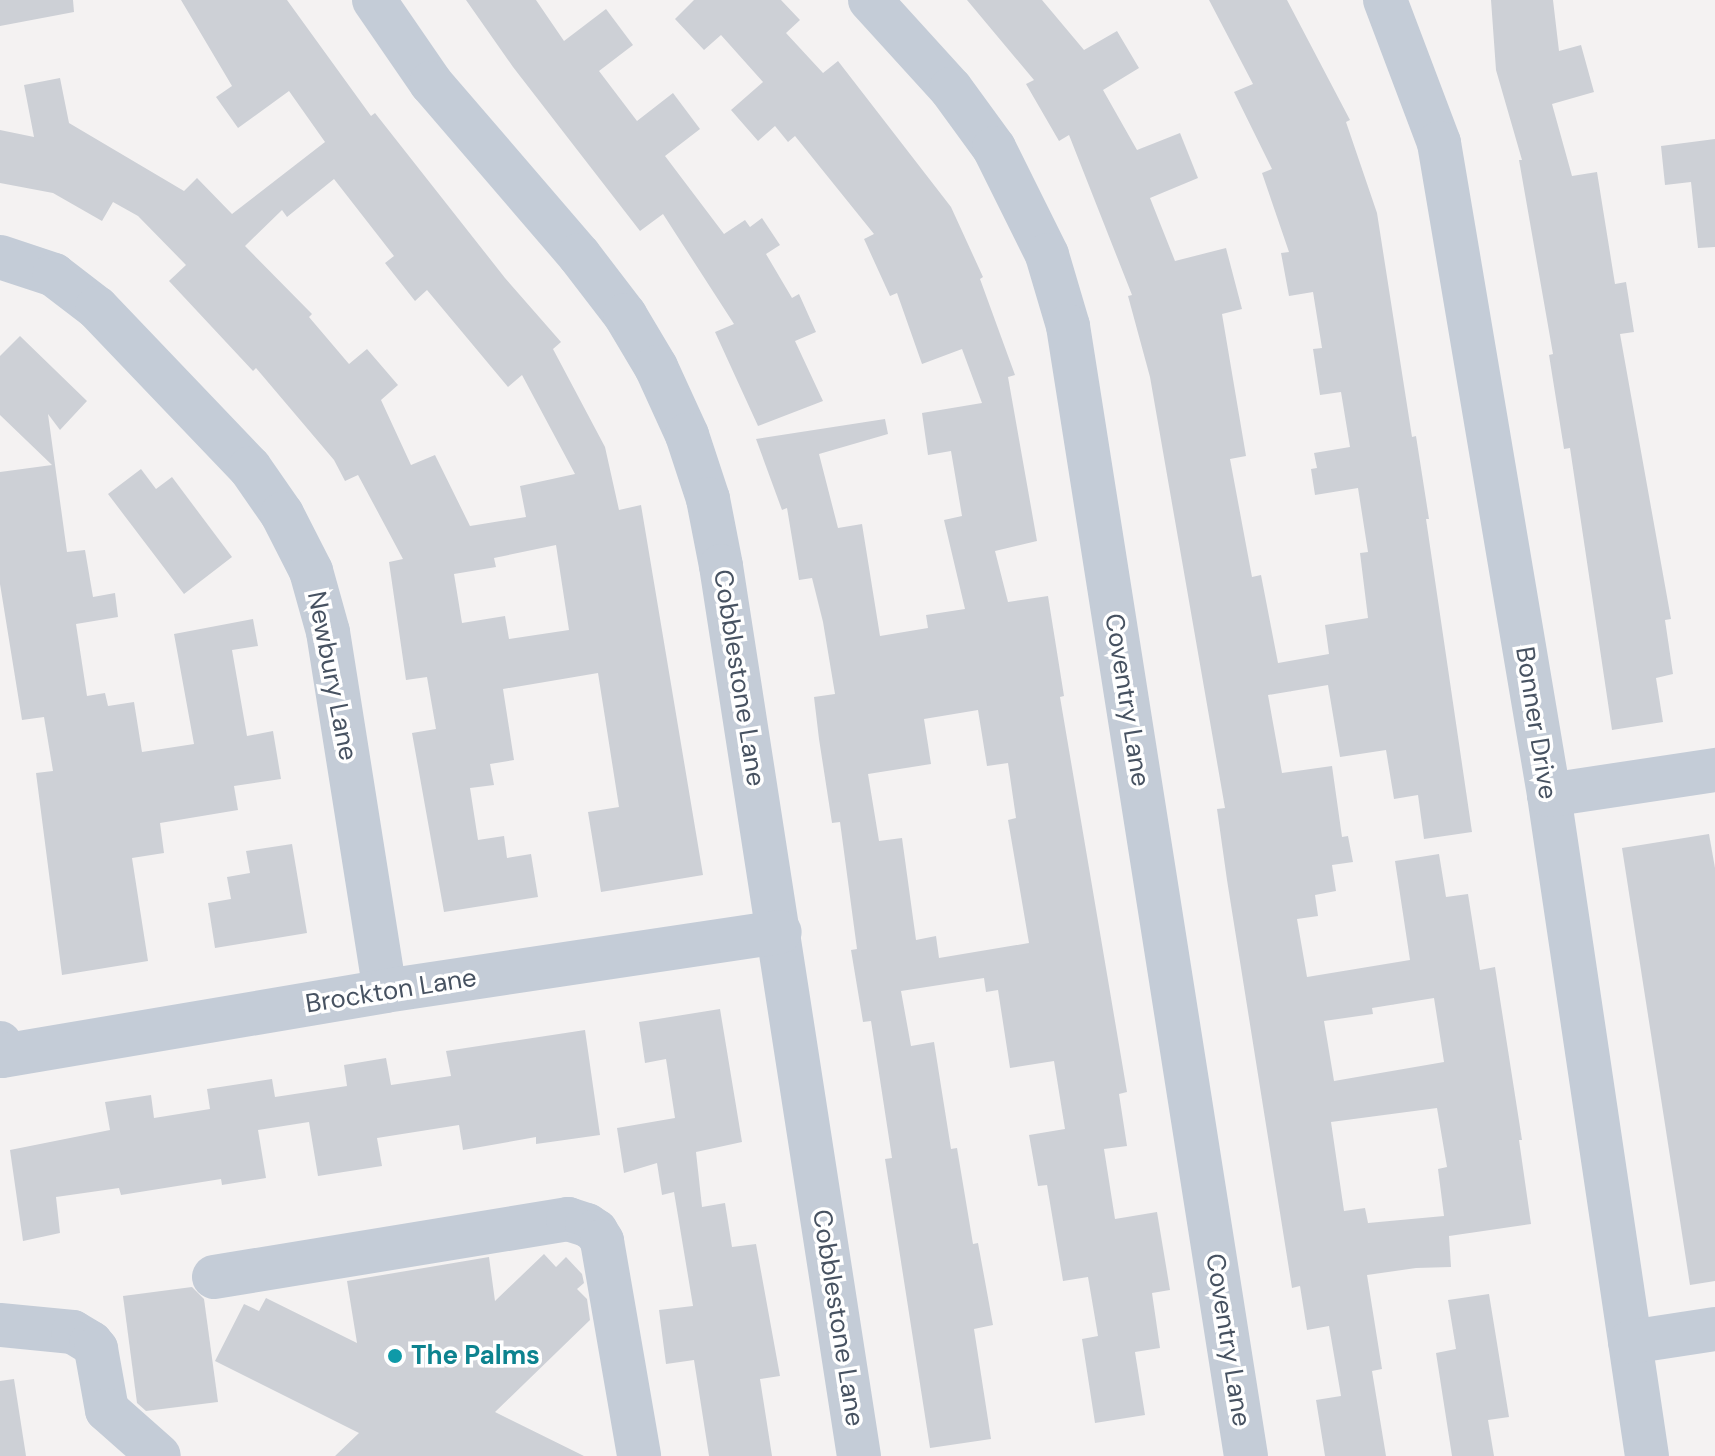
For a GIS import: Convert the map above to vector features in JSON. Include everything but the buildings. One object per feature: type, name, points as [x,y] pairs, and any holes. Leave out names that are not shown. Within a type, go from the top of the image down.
[{"type":"street","name":"Cobblestone Lane","points":[[374,0],[431,83],[579,255],[625,315],[656,367],[687,435],[708,499],[721,566],[859,1456]]},
{"type":"street","name":"Coventry Lane","points":[[870,0],[951,89],[994,148],[1024,203],[1047,255],[1068,326],[1246,1456]]},
{"type":"street","name":"Bonner Drive","points":[[1385,0],[1439,143],[1549,795],[1647,1456]]},
{"type":"street","name":"Newbury Lane","points":[[0,257],[54,275],[97,308],[250,468],[282,514],[311,571],[328,632],[385,991]]},
{"type":"street","points":[[1549,795],[1715,770]]},
{"type":"street","name":"Brockton Lane","points":[[1,1050],[780,932]]},
{"type":"street","points":[[214,1277],[568,1219],[587,1225],[596,1231],[602,1241],[639,1456]]},
{"type":"street","points":[[0,1325],[73,1332],[91,1343],[96,1349],[107,1410],[159,1456]]},
{"type":"street","points":[[1630,1342],[1715,1329]]},
{"type":"place","name":"The Palms","points":[[395,1356]]}]
